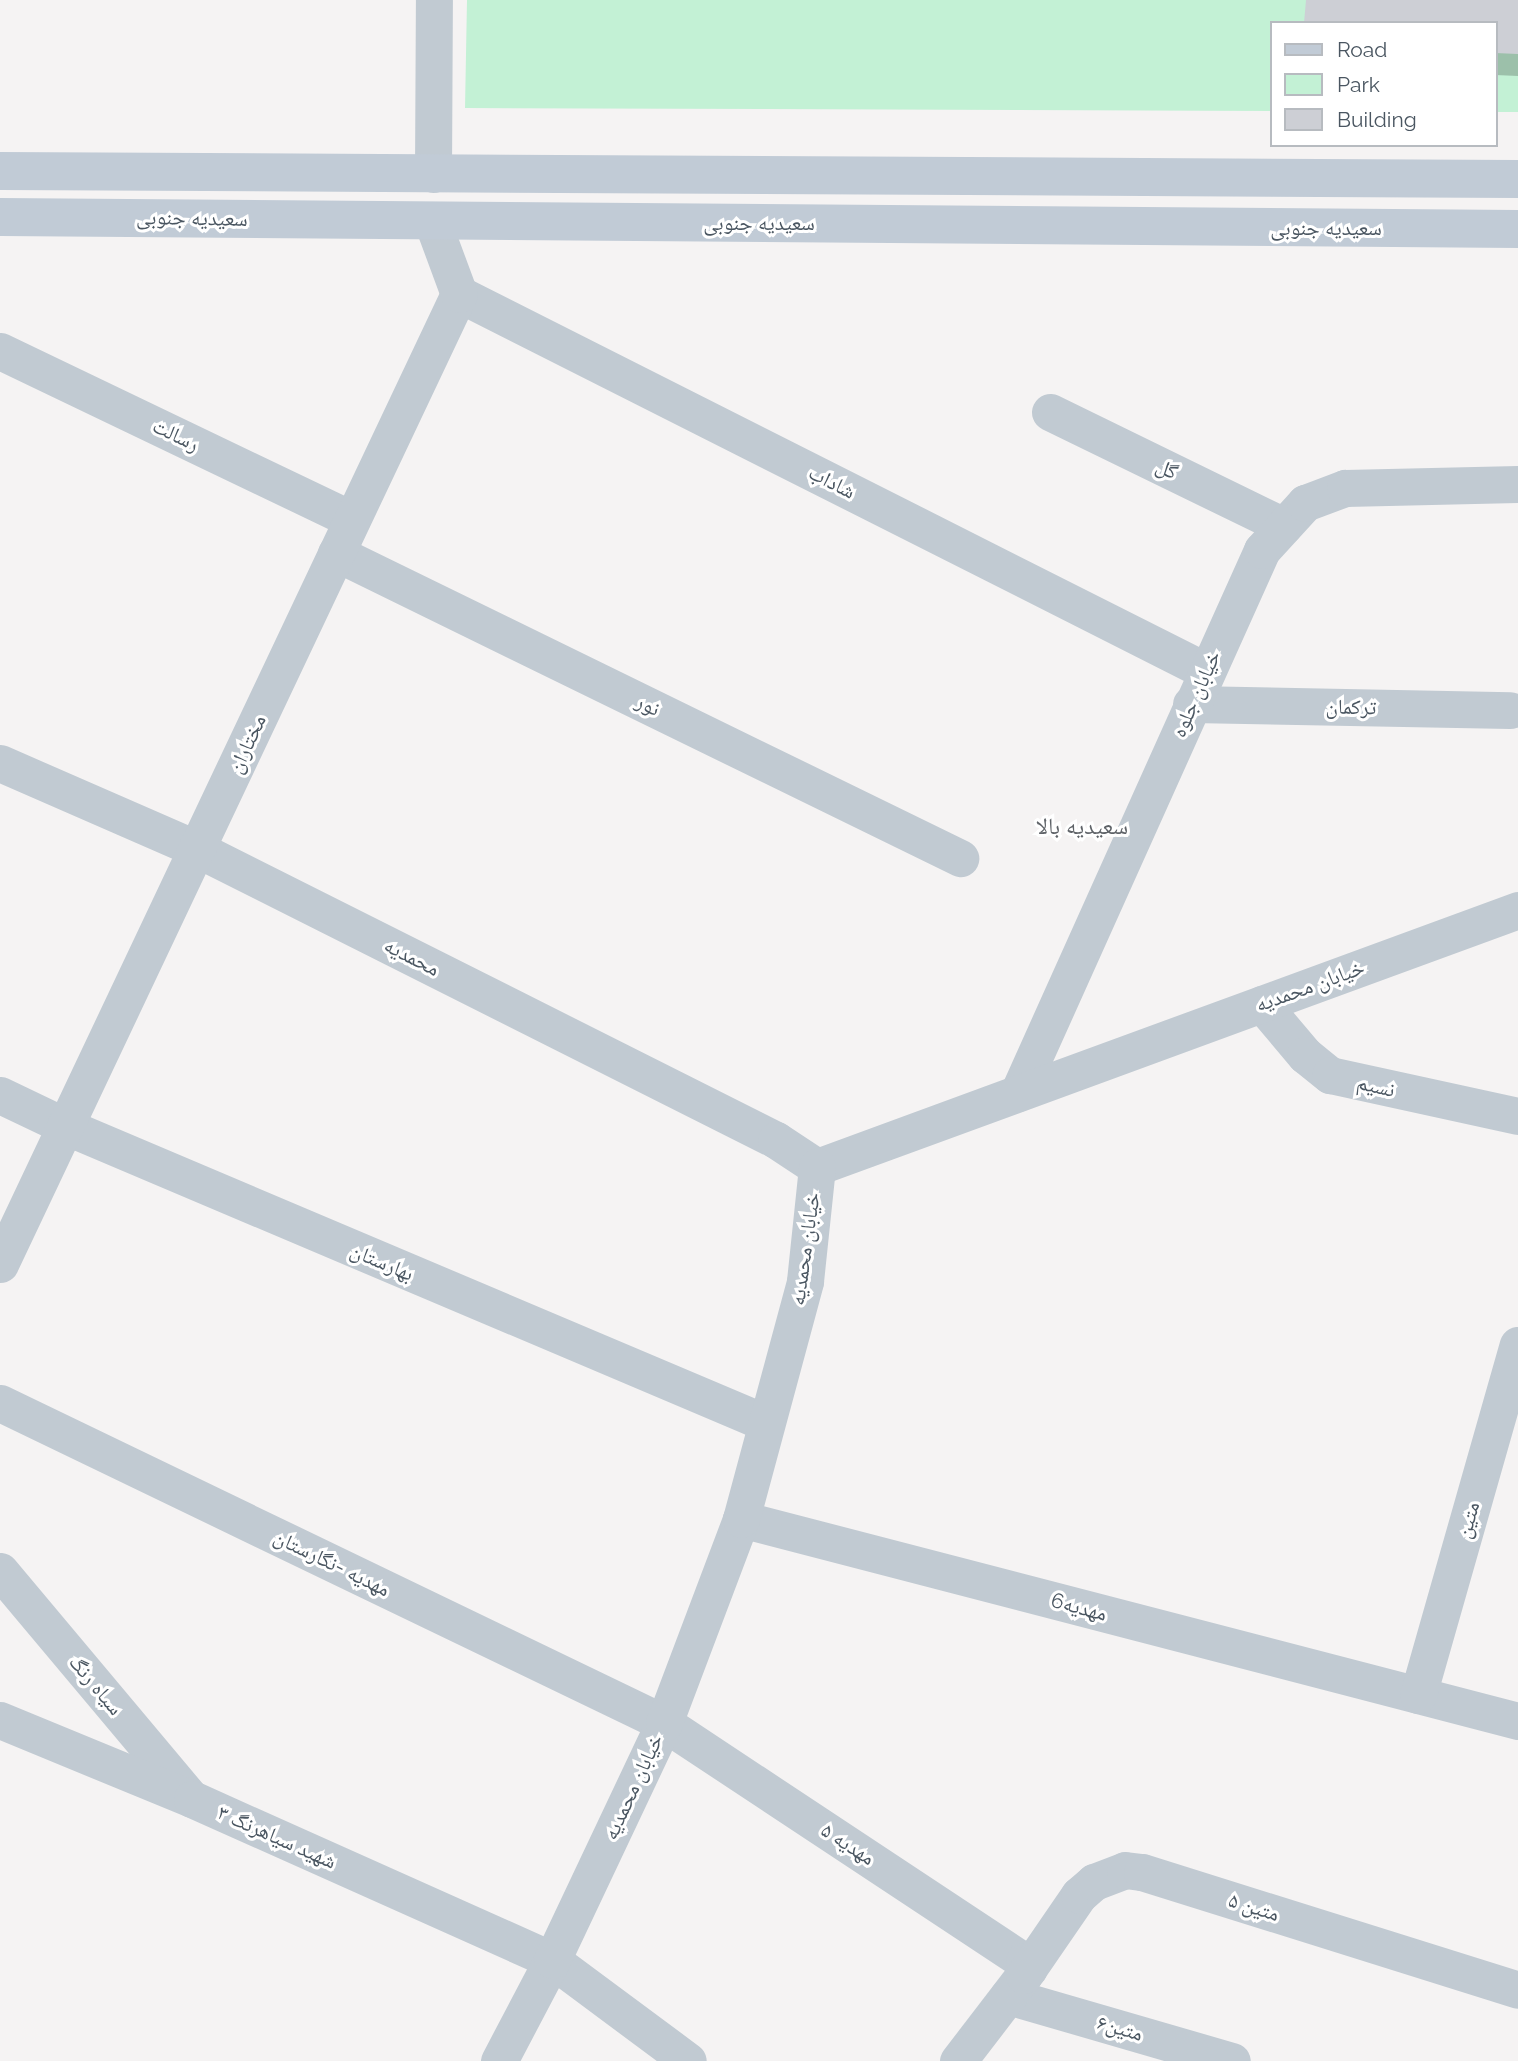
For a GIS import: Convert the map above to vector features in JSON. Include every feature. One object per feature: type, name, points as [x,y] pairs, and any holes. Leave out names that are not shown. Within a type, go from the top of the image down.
[{"type":"main road","points":[[0,171],[1518,179]]},
{"type":"main road","name":"سعیدیه جنوبی","points":[[0,217],[1518,229]]},
{"type":"street","points":[[433,174],[434,0]]},
{"type":"street","points":[[432,220],[459,294]]},
{"type":"street","name":"مختاران","points":[[0,1264],[459,294]]},
{"type":"street","name":"شاداب","points":[[459,294],[1206,671]]},
{"type":"street","name":"رسالت","points":[[0,351],[352,520]]},
{"type":"street","name":"گل","points":[[1050,412],[1284,526]]},
{"type":"street","name":"خیابان جلوه","points":[[1018,1093],[1262,550],[1306,503],[1345,488],[1518,484]]},
{"type":"street","name":"نور","points":[[336,553],[960,858]]},
{"type":"street","name":"ترکمان","points":[[1191,705],[1510,710]]},
{"type":"street","name":"محمدیه","points":[[0,763],[197,849],[776,1140],[817,1167]]},
{"type":"street","name":"خیابان محمدیه","points":[[499,2061],[552,1960],[664,1723],[741,1519],[805,1281],[817,1167],[1518,910]]},
{"type":"street","name":"نسیم","points":[[1262,1004],[1305,1055],[1330,1075],[1518,1116]]},
{"type":"street","name":"بهارستان","points":[[0,1095],[66,1127],[766,1423]]},
{"type":"street","name":"متین","points":[[1418,1695],[1508,1418],[1518,1345]]},
{"type":"street","name":"مهدیه -نگارستان","points":[[0,1403],[664,1723]]},
{"type":"street","name":"مهدیه6","points":[[741,1519],[1518,1721]]},
{"type":"street","name":"سیاه رنگ","points":[[0,1571],[192,1799]]},
{"type":"street","name":"شهید سیاهرنگ ۳","points":[[0,1720],[192,1799],[552,1960],[688,2061]]},
{"type":"street","name":"مهدیه ۵","points":[[664,1723],[1024,1961],[1018,1982]]},
{"type":"street","name":"متین ۵","points":[[958,2061],[1079,1895],[1094,1882],[1125,1870],[1142,1872],[1518,1990]]},
{"type":"street","name":"متین۶","points":[[1018,1982],[1232,2061]]},
{"type":"green space","points":[[467,0],[1518,0],[1518,112],[1497,112],[1497,21],[1270,21],[1270,111],[465,108]]},
{"type":"building","points":[[1306,0],[1518,0],[1518,54],[1497,53],[1497,21],[1304,21]]},
{"type":"district","name":"سعيدیه بالا","points":[[1082,826]]}]
